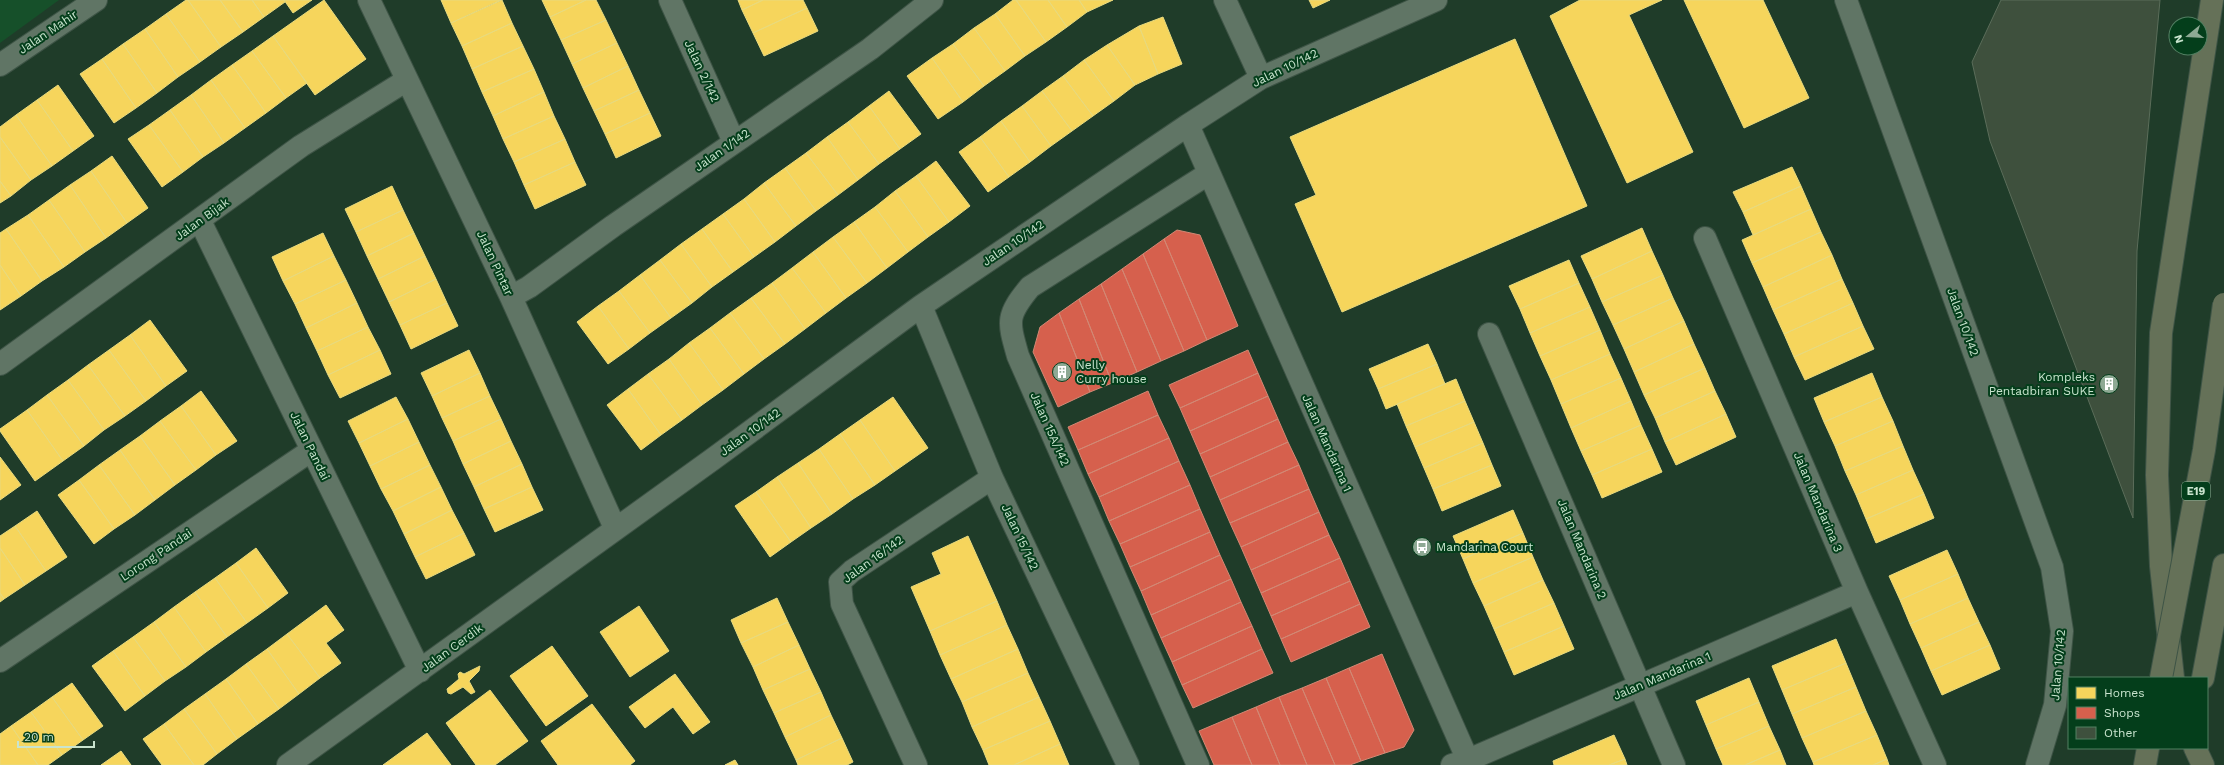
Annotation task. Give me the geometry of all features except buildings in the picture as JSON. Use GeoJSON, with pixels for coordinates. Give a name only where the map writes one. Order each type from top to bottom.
{"type":"FeatureCollection","features":[{"type":"Feature","properties":{"kind":"highway"},"geometry":{"type":"LineString","coordinates":[[2173,677],[2160,566],[2157,475],[2161,333],[2212,0]]}},
{"type":"Feature","properties":{"kind":"highway","name":"E19"},"geometry":{"type":"LineString","coordinates":[[2161,677],[2204,450],[2224,304]]}},
{"type":"Feature","properties":{"kind":"highway"},"geometry":{"type":"LineString","coordinates":[[2203,677],[2224,565]]}},
{"type":"Feature","properties":{"kind":"highway"},"geometry":{"type":"LineString","coordinates":[[2145,765],[2148,749]]}},
{"type":"Feature","properties":{"kind":"highway"},"geometry":{"type":"LineString","coordinates":[[2185,765],[2189,749]]}},
{"type":"Feature","properties":{"kind":"highway"},"geometry":{"type":"LineString","coordinates":[[2195,749],[2203,765]]}},
{"type":"Feature","properties":{"kind":"street","name":"Jalan Mahir"},"geometry":{"type":"LineString","coordinates":[[0,65],[96,0]]}},
{"type":"Feature","properties":{"kind":"street","name":"Jalan Pintar"},"geometry":{"type":"LineString","coordinates":[[369,0],[511,297],[615,528]]}},
{"type":"Feature","properties":{"kind":"street","name":"Jalan 2/142"},"geometry":{"type":"LineString","coordinates":[[670,0],[734,142]]}},
{"type":"Feature","properties":{"kind":"street","name":"Jalan 1/142"},"geometry":{"type":"LineString","coordinates":[[511,297],[529,287],[734,142],[870,49],[932,0]]}},
{"type":"Feature","properties":{"kind":"street"},"geometry":{"type":"LineString","coordinates":[[1225,0],[1261,78]]}},
{"type":"Feature","properties":{"kind":"street","name":"Jalan 10/142"},"geometry":{"type":"LineString","coordinates":[[615,528],[713,459],[921,306],[1188,125],[1261,78],[1436,0]]}},
{"type":"Feature","properties":{"kind":"street","name":"Jalan 10/142"},"geometry":{"type":"LineString","coordinates":[[1846,0],[2052,567],[2062,632],[2055,705],[2037,765]]}},
{"type":"Feature","properties":{"kind":"street","name":"Jalan Bijak"},"geometry":{"type":"LineString","coordinates":[[0,364],[200,221],[301,146],[407,80]]}},
{"type":"Feature","properties":{"kind":"street","name":"Jalan Mandarina 1"},"geometry":{"type":"LineString","coordinates":[[1188,125],[1463,764],[1583,709],[1641,687],[1856,592]]}},
{"type":"Feature","properties":{"kind":"street","name":"Jalan 15A/142"},"geometry":{"type":"LineString","coordinates":[[1198,765],[1018,356],[1010,329],[1014,306],[1030,287],[1208,174]]}},
{"type":"Feature","properties":{"kind":"street","name":"Jalan Pandai"},"geometry":{"type":"LineString","coordinates":[[200,221],[420,671]]}},
{"type":"Feature","properties":{"kind":"street","name":"Jalan Mandarina 3"},"geometry":{"type":"LineString","coordinates":[[1705,238],[1856,592],[1935,765]]}},
{"type":"Feature","properties":{"kind":"street","name":"Jalan 15/142"},"geometry":{"type":"LineString","coordinates":[[921,306],[992,478],[1128,765]]}},
{"type":"Feature","properties":{"kind":"street","name":"Jalan Mandarina 2"},"geometry":{"type":"LineString","coordinates":[[1489,334],[1674,765]]}},
{"type":"Feature","properties":{"kind":"street","name":"Lorong Pandai"},"geometry":{"type":"LineString","coordinates":[[0,661],[312,450]]}},
{"type":"Feature","properties":{"kind":"street","name":"Jalan 16/142"},"geometry":{"type":"LineString","coordinates":[[916,765],[842,604],[840,582],[852,571],[992,478]]}},
{"type":"Feature","properties":{"kind":"street","name":"Jalan Cerdik"},"geometry":{"type":"LineString","coordinates":[[288,765],[420,671],[615,528]]}},
{"type":"Feature","properties":{"kind":"shaded area"},"geometry":{"type":"Polygon","coordinates":[[[0,0],[59,0],[0,43],[0,0]]]}},
{"type":"Feature","properties":{"kind":"place","name":"Nelly Curry house"},"geometry":{"type":"Point","coordinates":[1062,372]}},
{"type":"Feature","properties":{"kind":"place","name":"Kompleks Pentadbiran SUKE"},"geometry":{"type":"Point","coordinates":[2109,384]}},
{"type":"Feature","properties":{"kind":"place","name":"Mandarina Court"},"geometry":{"type":"Point","coordinates":[1422,547]}}]}
